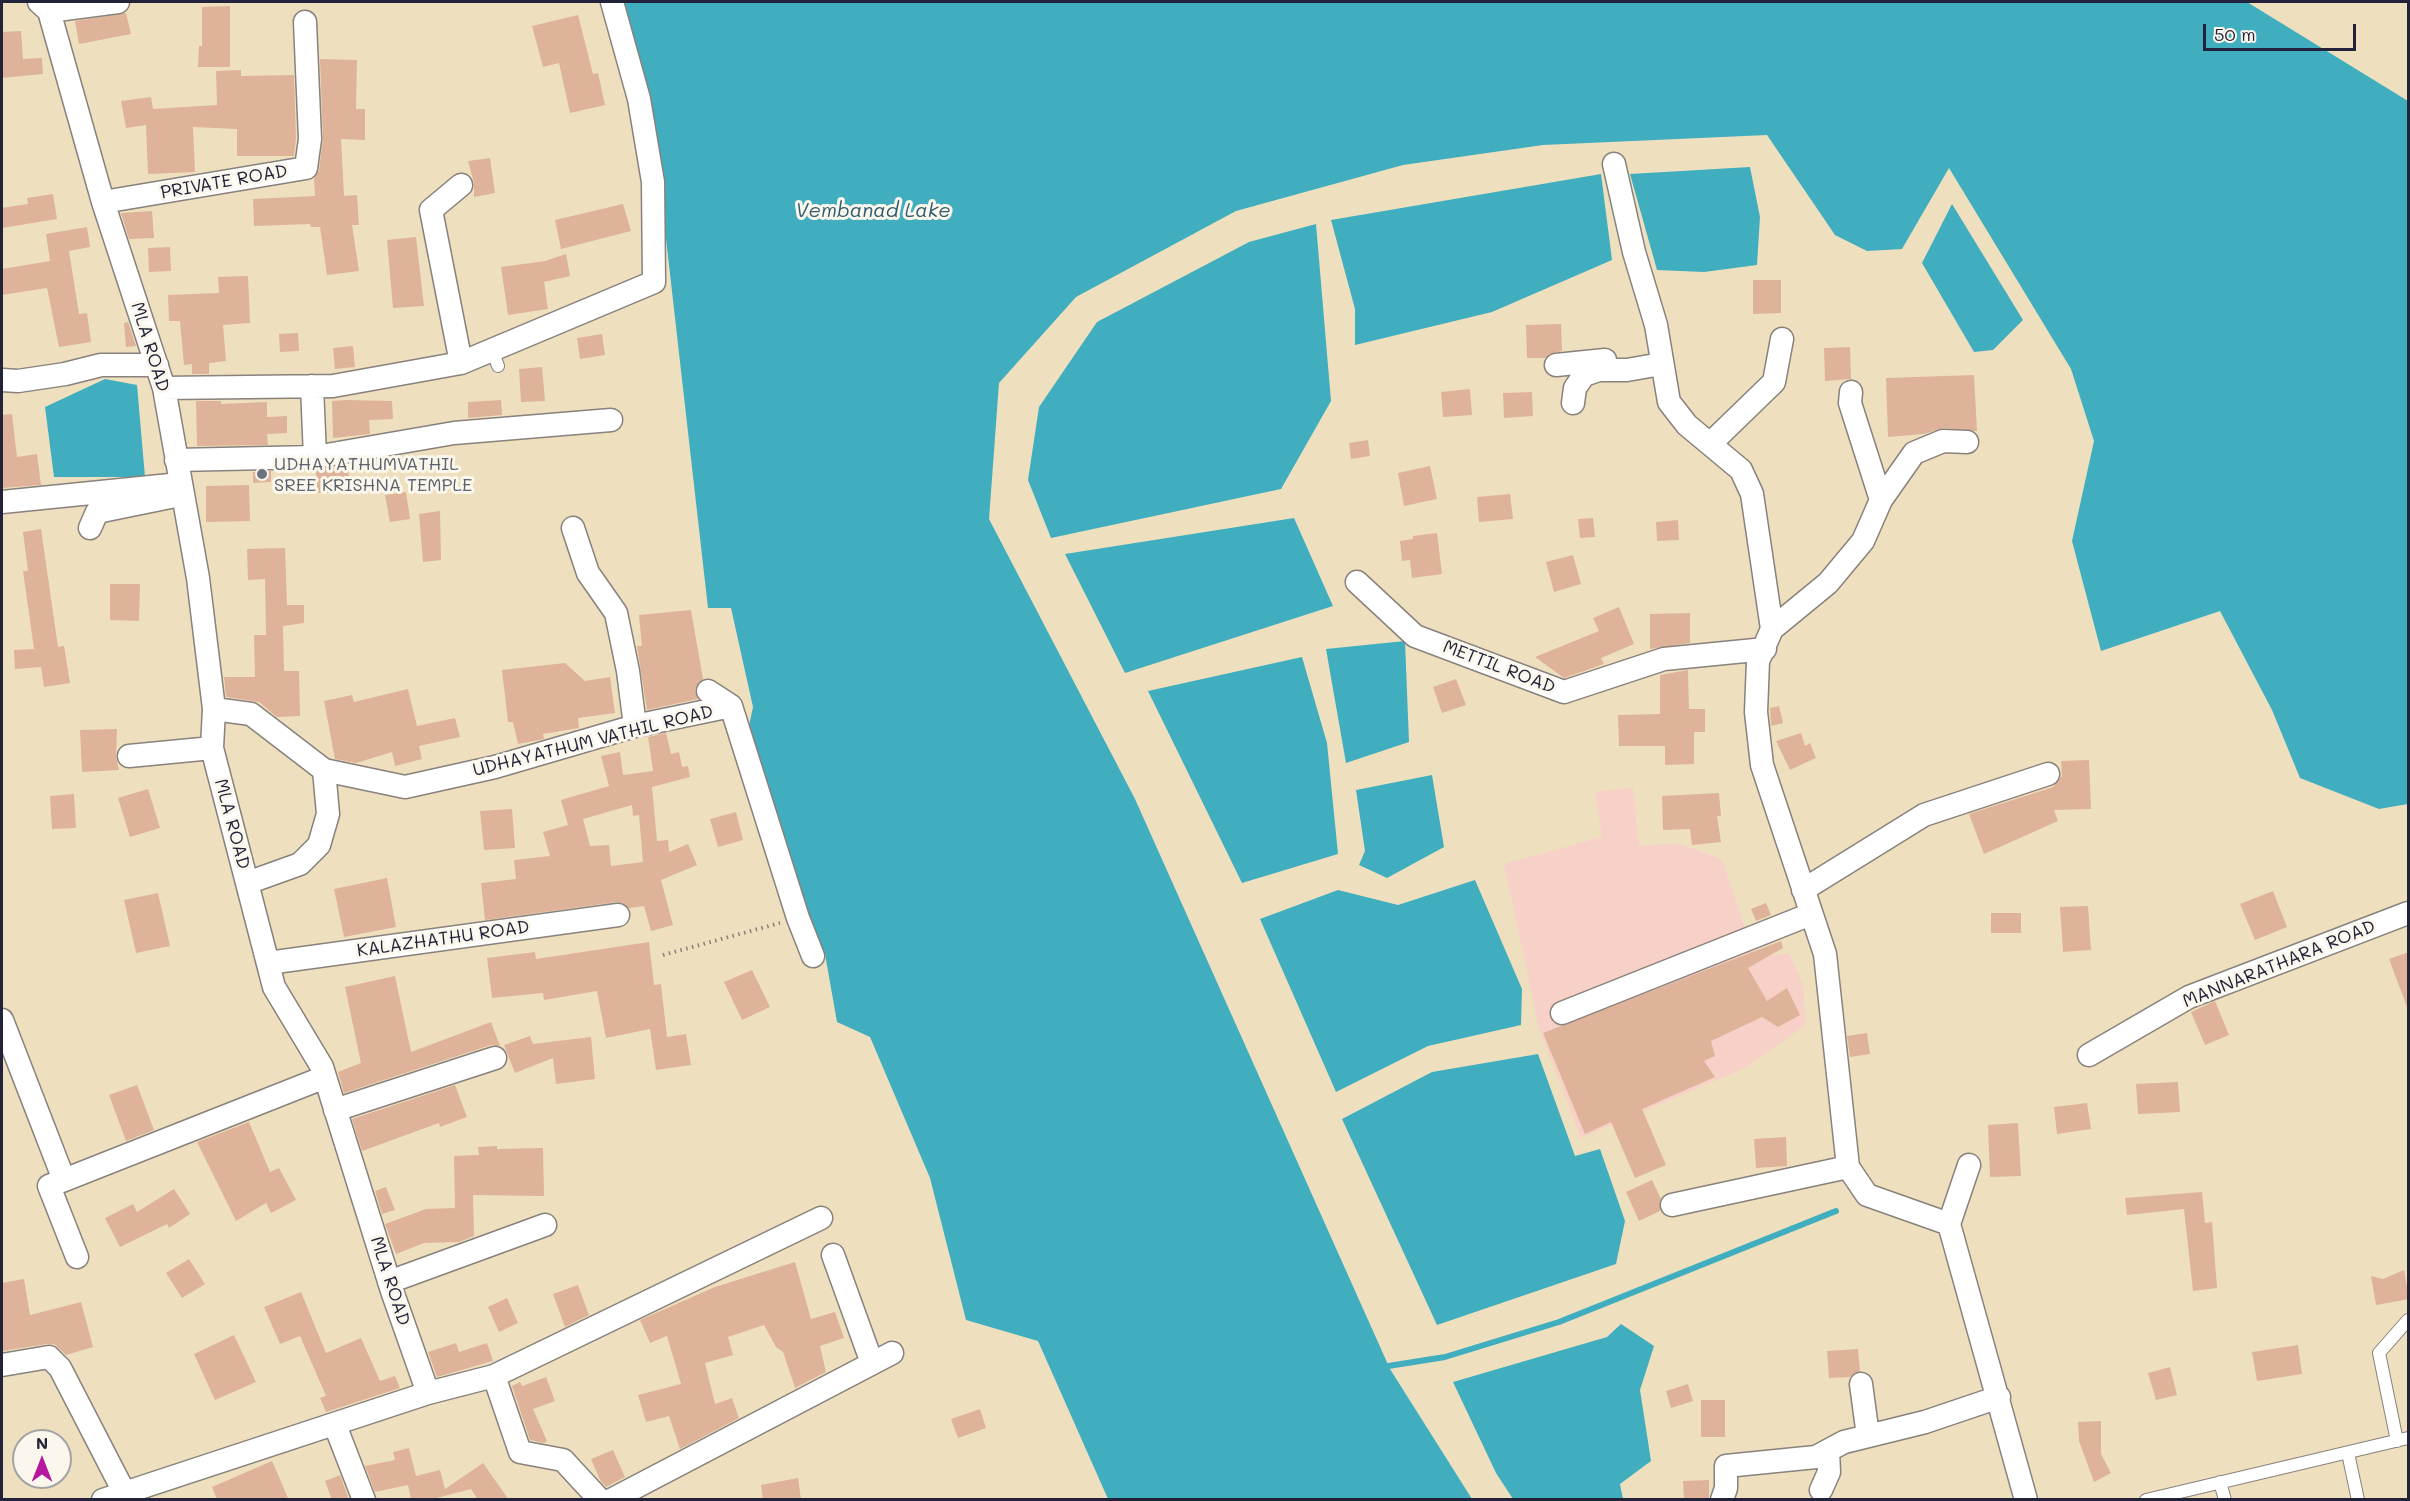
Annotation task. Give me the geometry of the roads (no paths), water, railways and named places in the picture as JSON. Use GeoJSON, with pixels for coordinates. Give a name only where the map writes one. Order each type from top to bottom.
{"type":"FeatureCollection","features":[{"type":"Feature","properties":{"kind":"street"},"geometry":{"type":"LineString","coordinates":[[44,6],[118,2]]}},
{"type":"Feature","properties":{"kind":"street"},"geometry":{"type":"LineString","coordinates":[[164,388],[333,386],[495,358],[654,282],[653,182],[639,99],[612,2]]}},
{"type":"Feature","properties":{"kind":"street","name":"MLA ROAD"},"geometry":{"type":"LineString","coordinates":[[44,6],[103,202],[164,388],[198,578],[214,709],[212,748],[274,987],[322,1067],[389,1282],[428,1393]]}},
{"type":"Feature","properties":{"kind":"street","name":"PRIVATE ROAD"},"geometry":{"type":"LineString","coordinates":[[103,202],[306,168],[310,139],[305,22]]}},
{"type":"Feature","properties":{"kind":"street"},"geometry":{"type":"LineString","coordinates":[[1614,164],[1634,252],[1656,325],[1668,402],[1687,425],[1741,470],[1752,494],[1768,639]]}},
{"type":"Feature","properties":{"kind":"street"},"geometry":{"type":"LineString","coordinates":[[461,185],[431,210],[461,363]]}},
{"type":"Feature","properties":{"kind":"street"},"geometry":{"type":"LineString","coordinates":[[1711,443],[1774,382],[1782,339]]}},
{"type":"Feature","properties":{"kind":"street"},"geometry":{"type":"LineString","coordinates":[[1556,365],[1661,359]]}},
{"type":"Feature","properties":{"kind":"street"},"geometry":{"type":"LineString","coordinates":[[1574,403],[1575,388],[1584,375],[1599,370],[1627,370],[1661,359]]}},
{"type":"Feature","properties":{"kind":"street"},"geometry":{"type":"LineString","coordinates":[[2,380],[18,381],[65,374],[101,365],[156,365]]}},
{"type":"Feature","properties":{"kind":"street"},"geometry":{"type":"LineString","coordinates":[[312,386],[315,457]]}},
{"type":"Feature","properties":{"kind":"street"},"geometry":{"type":"LineString","coordinates":[[1851,392],[1850,403],[1881,500]]}},
{"type":"Feature","properties":{"kind":"street"},"geometry":{"type":"LineString","coordinates":[[176,460],[315,457],[454,433],[611,420]]}},
{"type":"Feature","properties":{"kind":"street"},"geometry":{"type":"LineString","coordinates":[[1949,1224],[1867,1195],[1848,1167],[1825,954],[1762,765],[1756,712],[1758,661],[1768,639],[1828,583],[1863,541],[1881,500],[1914,453],[1942,441],[1967,442]]}},
{"type":"Feature","properties":{"kind":"street"},"geometry":{"type":"LineString","coordinates":[[2,502],[182,490]]}},
{"type":"Feature","properties":{"kind":"street"},"geometry":{"type":"LineString","coordinates":[[90,528],[96,512],[182,490]]}},
{"type":"Feature","properties":{"kind":"street"},"geometry":{"type":"LineString","coordinates":[[573,528],[588,573],[616,613],[628,671],[635,726]]}},
{"type":"Feature","properties":{"kind":"street","name":"METTIL ROAD"},"geometry":{"type":"LineString","coordinates":[[1357,582],[1415,636],[1564,692],[1664,659],[1768,639]]}},
{"type":"Feature","properties":{"kind":"street"},"geometry":{"type":"LineString","coordinates":[[708,691],[731,706]]}},
{"type":"Feature","properties":{"kind":"street","name":"UDHAYATHUM VATHIL ROAD"},"geometry":{"type":"LineString","coordinates":[[214,709],[251,714],[324,770],[405,787],[495,767],[635,726],[731,706],[798,918],[813,956]]}},
{"type":"Feature","properties":{"kind":"street"},"geometry":{"type":"LineString","coordinates":[[129,756],[212,748]]}},
{"type":"Feature","properties":{"kind":"street"},"geometry":{"type":"LineString","coordinates":[[247,883],[300,864],[319,845],[328,814],[324,770]]}},
{"type":"Feature","properties":{"kind":"street"},"geometry":{"type":"LineString","coordinates":[[1803,890],[1924,815],[2048,774]]}},
{"type":"Feature","properties":{"kind":"street","name":"MANNARATHARA ROAD"},"geometry":{"type":"LineString","coordinates":[[2090,1055],[2189,997],[2409,913]]}},
{"type":"Feature","properties":{"kind":"street"},"geometry":{"type":"LineString","coordinates":[[1562,1013],[1811,914]]}},
{"type":"Feature","properties":{"kind":"street","name":"KALAZHATHU ROAD"},"geometry":{"type":"LineString","coordinates":[[268,963],[618,915]]}},
{"type":"Feature","properties":{"kind":"street"},"geometry":{"type":"LineString","coordinates":[[2,1020],[64,1180]]}},
{"type":"Feature","properties":{"kind":"street"},"geometry":{"type":"LineString","coordinates":[[335,1110],[495,1058]]}},
{"type":"Feature","properties":{"kind":"street"},"geometry":{"type":"LineString","coordinates":[[77,1257],[49,1186],[325,1077]]}},
{"type":"Feature","properties":{"kind":"street"},"geometry":{"type":"LineString","coordinates":[[1970,1166],[1949,1224],[2026,1500]]}},
{"type":"Feature","properties":{"kind":"street"},"geometry":{"type":"LineString","coordinates":[[1672,1205],[1848,1167]]}},
{"type":"Feature","properties":{"kind":"street"},"geometry":{"type":"LineString","coordinates":[[2,1365],[49,1357],[60,1368],[113,1496],[428,1393],[494,1376],[821,1218]]}},
{"type":"Feature","properties":{"kind":"street"},"geometry":{"type":"LineString","coordinates":[[389,1282],[545,1225]]}},
{"type":"Feature","properties":{"kind":"street"},"geometry":{"type":"LineString","coordinates":[[611,1500],[882,1358],[833,1255]]}},
{"type":"Feature","properties":{"kind":"street"},"geometry":{"type":"LineString","coordinates":[[494,1376],[519,1452],[563,1460],[600,1500]]}},
{"type":"Feature","properties":{"kind":"street"},"geometry":{"type":"LineString","coordinates":[[1861,1384],[1868,1436]]}},
{"type":"Feature","properties":{"kind":"street"},"geometry":{"type":"LineString","coordinates":[[1722,1500],[1726,1488],[1726,1466],[1816,1457],[1844,1442],[1925,1422],[1999,1397]]}},
{"type":"Feature","properties":{"kind":"street"},"geometry":{"type":"LineString","coordinates":[[335,1425],[364,1500]]}},
{"type":"Feature","properties":{"kind":"street"},"geometry":{"type":"LineString","coordinates":[[1821,1490],[1829,1472],[1828,1451]]}},
{"type":"Feature","properties":{"kind":"lane"},"geometry":{"type":"LineString","coordinates":[[2146,1500],[2403,1440],[2379,1353],[2409,1320]]}},
{"type":"Feature","properties":{"kind":"lane"},"geometry":{"type":"LineString","coordinates":[[2348,1453],[2358,1500]]}},
{"type":"Feature","properties":{"kind":"lane"},"geometry":{"type":"LineString","coordinates":[[2220,1482],[2224,1500]]}},
{"type":"Feature","properties":{"kind":"water","name":"Vembanad Lake"},"geometry":{"type":"Polygon","coordinates":[[[623,2],[2247,2],[2408,101],[2408,804],[2379,809],[2300,778],[2272,710],[2220,611],[2101,651],[2072,541],[2094,441],[2071,369],[1949,168],[1902,249],[1867,251],[1835,235],[1767,135],[1543,145],[1403,165],[1236,211],[1076,297],[999,383],[989,519],[1135,799],[1390,1369],[1472,1499],[1108,1499],[1038,1341],[966,1320],[930,1178],[870,1037],[837,1022],[825,954],[799,945],[787,894],[791,858],[746,740],[753,707],[731,608],[708,608],[650,98],[623,2]]]}},
{"type":"Feature","properties":{"kind":"water"},"geometry":{"type":"Polygon","coordinates":[[[1750,167],[1760,217],[1757,265],[1704,272],[1657,270],[1630,174],[1750,167]]]}},
{"type":"Feature","properties":{"kind":"water"},"geometry":{"type":"Polygon","coordinates":[[[1601,174],[1612,260],[1492,312],[1355,345],[1355,309],[1331,220],[1601,174]]]}},
{"type":"Feature","properties":{"kind":"water"},"geometry":{"type":"Polygon","coordinates":[[[1952,204],[2023,320],[1993,350],[1974,352],[1922,263],[1952,204]]]}},
{"type":"Feature","properties":{"kind":"water"},"geometry":{"type":"Polygon","coordinates":[[[1316,224],[1331,401],[1281,489],[1051,538],[1028,480],[1039,407],[1097,322],[1249,242],[1316,224]]]}},
{"type":"Feature","properties":{"kind":"water"},"geometry":{"type":"Polygon","coordinates":[[[105,379],[137,385],[145,477],[54,477],[45,407],[105,379]]]}},
{"type":"Feature","properties":{"kind":"water"},"geometry":{"type":"Polygon","coordinates":[[[1294,518],[1333,606],[1125,673],[1065,554],[1294,518]]]}},
{"type":"Feature","properties":{"kind":"water"},"geometry":{"type":"Polygon","coordinates":[[[1405,641],[1409,742],[1346,763],[1326,649],[1405,641]]]}},
{"type":"Feature","properties":{"kind":"water"},"geometry":{"type":"Polygon","coordinates":[[[1302,657],[1327,743],[1338,854],[1242,883],[1148,691],[1302,657]]]}},
{"type":"Feature","properties":{"kind":"water"},"geometry":{"type":"Polygon","coordinates":[[[1432,775],[1444,847],[1387,878],[1359,865],[1365,851],[1356,790],[1432,775]]]}},
{"type":"Feature","properties":{"kind":"water"},"geometry":{"type":"Polygon","coordinates":[[[1475,880],[1522,989],[1521,1025],[1428,1046],[1336,1092],[1260,919],[1338,890],[1398,905],[1475,880]]]}},
{"type":"Feature","properties":{"kind":"water"},"geometry":{"type":"Polygon","coordinates":[[[1538,1054],[1575,1156],[1600,1149],[1625,1221],[1616,1264],[1437,1325],[1342,1119],[1432,1072],[1538,1054]]]}},
{"type":"Feature","properties":{"kind":"water"},"geometry":{"type":"Polygon","coordinates":[[[1621,1324],[1654,1346],[1640,1390],[1651,1461],[1620,1484],[1623,1499],[1513,1499],[1496,1473],[1453,1382],[1607,1337],[1621,1324]]]}},
{"type":"Feature","properties":{"kind":"waterway"},"geometry":{"type":"LineString","coordinates":[[1382,1367],[1445,1357],[1559,1322],[1836,1211]]}},
{"type":"Feature","properties":{"kind":"place","name":"UDHAYATHUMVATHIL SREE KRISHNA TEMPLE"},"geometry":{"type":"Point","coordinates":[262,474]}}]}
